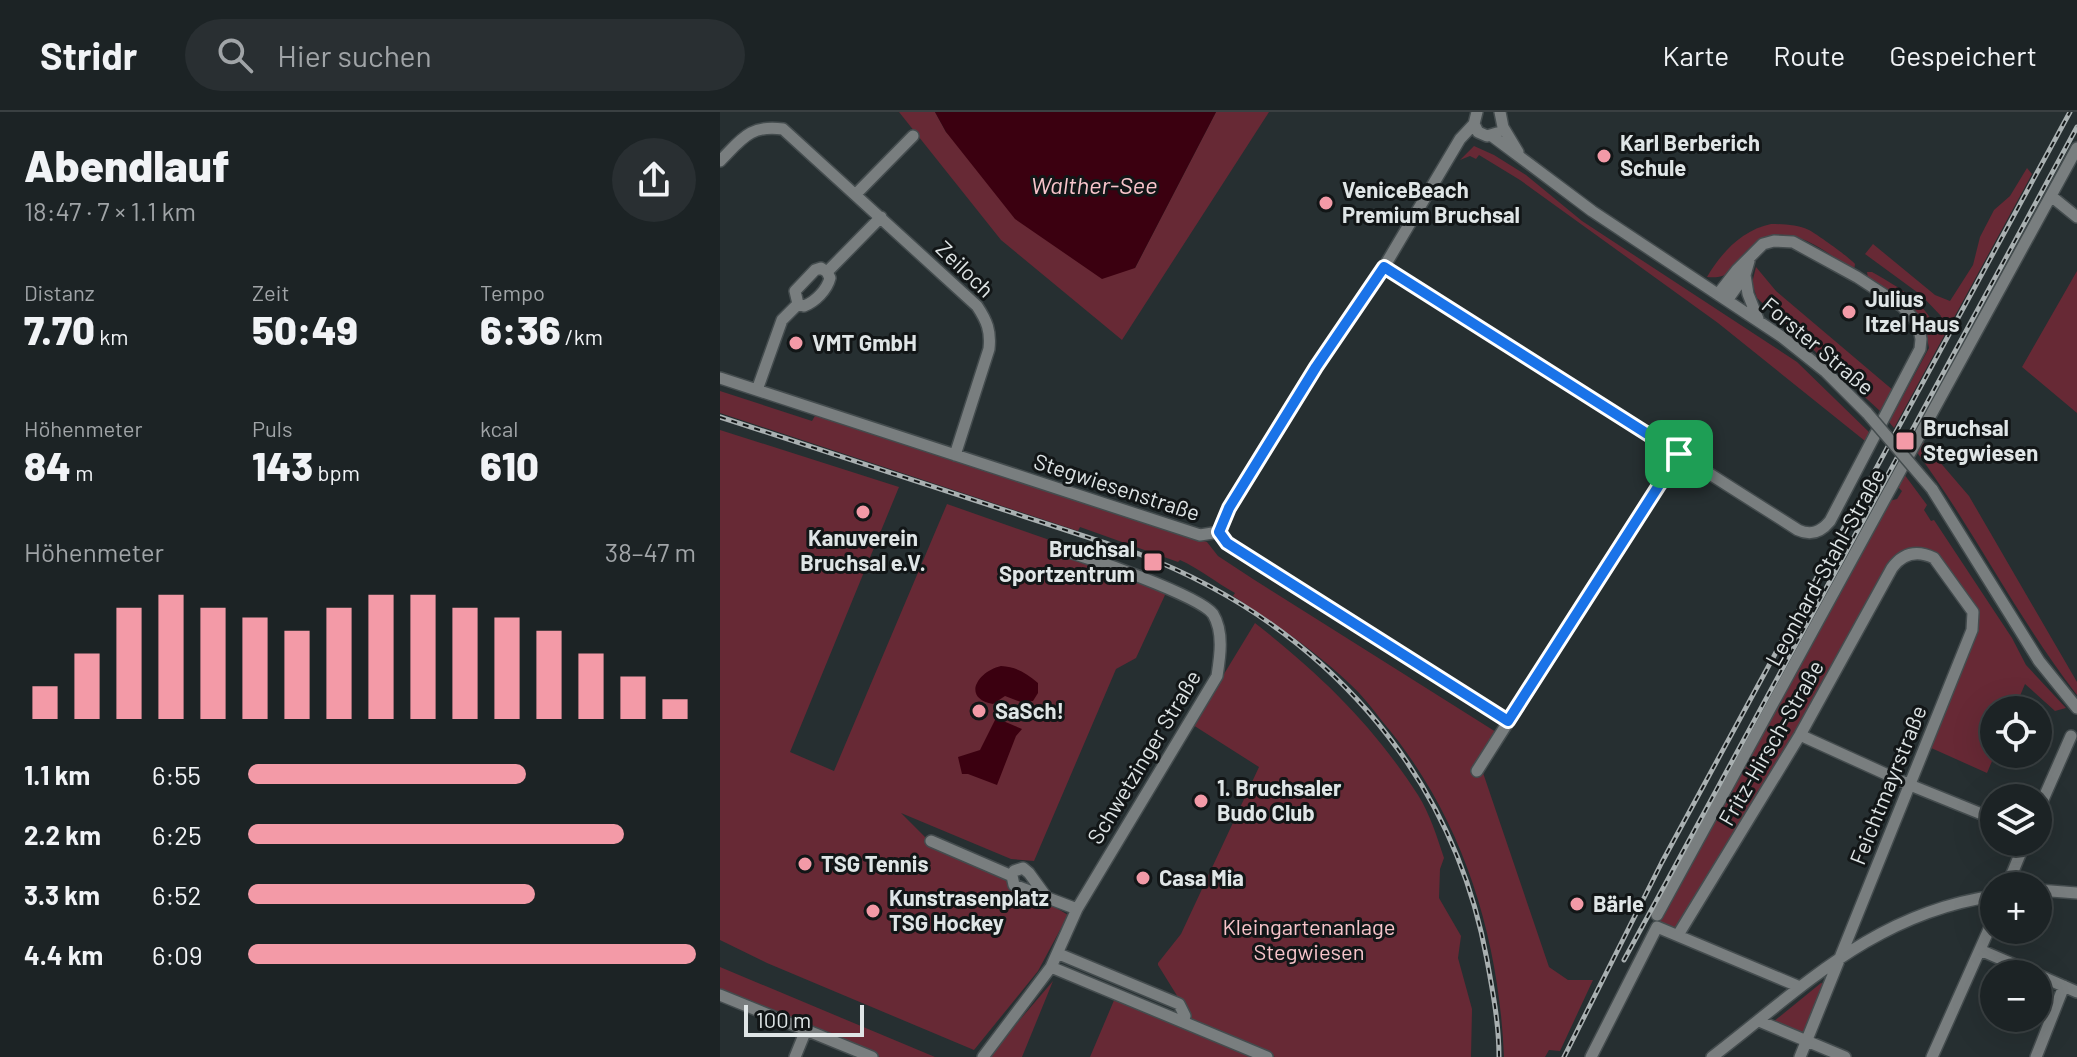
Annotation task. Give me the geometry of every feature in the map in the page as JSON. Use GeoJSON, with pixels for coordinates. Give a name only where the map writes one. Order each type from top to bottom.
{"type":"FeatureCollection","features":[{"type":"Feature","properties":{"kind":"street"},"geometry":{"type":"LineString","coordinates":[[1455,149],[1503,127],[1500,112]]}},
{"type":"Feature","properties":{"kind":"street","name":"Forster Straße"},"geometry":{"type":"LineString","coordinates":[[1473,117],[1487,136],[1592,211],[1758,319],[1826,372],[1867,413],[1932,489],[2031,650],[2077,708]]}},
{"type":"Feature","properties":{"kind":"street","name":"Stegwiesenstraße"},"geometry":{"type":"LineString","coordinates":[[720,378],[1200,535],[1219,532],[1224,516],[1384,267],[1473,117]]}},
{"type":"Feature","properties":{"kind":"street","name":"Zeiloch"},"geometry":{"type":"LineString","coordinates":[[720,161],[749,132],[765,126],[783,129],[977,306],[986,319],[990,334],[989,349],[955,455]]}},
{"type":"Feature","properties":{"kind":"street","name":"Forster Straße"},"geometry":{"type":"LineString","coordinates":[[1503,127],[1523,159]]}},
{"type":"Feature","properties":{"kind":"street"},"geometry":{"type":"LineString","coordinates":[[856,194],[913,136]]}},
{"type":"Feature","properties":{"kind":"street","name":"Leonhard-Stahl-Straße"},"geometry":{"type":"LineString","coordinates":[[1591,1057],[1657,921],[2077,148]]}},
{"type":"Feature","properties":{"kind":"street"},"geometry":{"type":"LineString","coordinates":[[2051,196],[2077,217]]}},
{"type":"Feature","properties":{"kind":"street"},"geometry":{"type":"LineString","coordinates":[[827,272],[881,217]]}},
{"type":"Feature","properties":{"kind":"street"},"geometry":{"type":"LineString","coordinates":[[1384,267],[1798,530],[1814,533],[1830,521],[1904,383],[1920,349],[1920,331],[1914,318],[1903,307],[1857,277],[1793,242],[1763,244],[1724,296]]}},
{"type":"Feature","properties":{"kind":"street"},"geometry":{"type":"LineString","coordinates":[[1750,258],[1745,275],[1748,294],[1758,319]]}},
{"type":"Feature","properties":{"kind":"street"},"geometry":{"type":"LineString","coordinates":[[821,268],[827,272],[830,278],[828,285],[820,294],[811,303],[804,306],[798,304],[795,291],[815,270],[821,268]]}},
{"type":"Feature","properties":{"kind":"street"},"geometry":{"type":"LineString","coordinates":[[1724,296],[1745,275]]}},
{"type":"Feature","properties":{"kind":"street"},"geometry":{"type":"LineString","coordinates":[[757,390],[782,320],[798,304]]}},
{"type":"Feature","properties":{"kind":"street"},"geometry":{"type":"LineString","coordinates":[[1477,771],[1679,454]]}},
{"type":"Feature","properties":{"kind":"street"},"geometry":{"type":"LineString","coordinates":[[1219,532],[1227,543],[1508,721]]}},
{"type":"Feature","properties":{"kind":"street","name":"Schwetzinger Straße"},"geometry":{"type":"LineString","coordinates":[[983,1057],[1059,954],[1077,909],[1217,676],[1221,653],[1219,630],[1205,607],[1171,590],[1056,549]]}},
{"type":"Feature","properties":{"kind":"street","name":"Fritz-Hirsch-Straße"},"geometry":{"type":"LineString","coordinates":[[1678,935],[1800,735],[1892,568],[1900,559],[1911,554],[1934,558],[1973,612],[1972,630]]}},
{"type":"Feature","properties":{"kind":"street","name":"Feichtmayrstraße"},"geometry":{"type":"LineString","coordinates":[[1807,1040],[1972,630]]}},
{"type":"Feature","properties":{"kind":"street"},"geometry":{"type":"LineString","coordinates":[[1800,735],[1980,813]]}},
{"type":"Feature","properties":{"kind":"street"},"geometry":{"type":"LineString","coordinates":[[2050,784],[2071,736]]}},
{"type":"Feature","properties":{"kind":"street"},"geometry":{"type":"LineString","coordinates":[[931,841],[1012,876]]}},
{"type":"Feature","properties":{"kind":"street"},"geometry":{"type":"LineString","coordinates":[[1045,895],[1029,873],[1017,868],[1012,876],[1014,885],[1077,909]]}},
{"type":"Feature","properties":{"kind":"street"},"geometry":{"type":"LineString","coordinates":[[2052,891],[2077,893]]}},
{"type":"Feature","properties":{"kind":"street"},"geometry":{"type":"LineString","coordinates":[[1976,898],[1980,902]]}},
{"type":"Feature","properties":{"kind":"street"},"geometry":{"type":"LineString","coordinates":[[1712,1057],[1800,987],[1866,940],[1909,919],[1980,898]]}},
{"type":"Feature","properties":{"kind":"street"},"geometry":{"type":"LineString","coordinates":[[1657,921],[1678,935],[1800,987]]}},
{"type":"Feature","properties":{"kind":"street"},"geometry":{"type":"LineString","coordinates":[[1932,1057],[1983,944]]}},
{"type":"Feature","properties":{"kind":"street"},"geometry":{"type":"LineString","coordinates":[[1980,950],[2004,960]]}},
{"type":"Feature","properties":{"kind":"street"},"geometry":{"type":"LineString","coordinates":[[1059,954],[1179,1004],[1185,1016],[1183,1022]]}},
{"type":"Feature","properties":{"kind":"street"},"geometry":{"type":"LineString","coordinates":[[1051,967],[1267,1057]]}},
{"type":"Feature","properties":{"kind":"street"},"geometry":{"type":"LineString","coordinates":[[2052,981],[2077,992]]}},
{"type":"Feature","properties":{"kind":"street"},"geometry":{"type":"LineString","coordinates":[[2036,1057],[2064,986]]}},
{"type":"Feature","properties":{"kind":"street"},"geometry":{"type":"LineString","coordinates":[[721,999],[872,1057]]}},
{"type":"Feature","properties":{"kind":"street"},"geometry":{"type":"LineString","coordinates":[[1759,1021],[1845,1057]]}},
{"type":"Feature","properties":{"kind":"street"},"geometry":{"type":"LineString","coordinates":[[795,1057],[806,1030]]}},
{"type":"Feature","properties":{"kind":"street"},"geometry":{"type":"LineString","coordinates":[[1800,1057],[1807,1040]]}},
{"type":"Feature","properties":{"kind":"green space"},"geometry":{"type":"Polygon","coordinates":[[[899,112],[935,112],[946,132],[1135,268],[1216,112],[1269,112],[1122,340],[1001,240],[899,112]]]}},
{"type":"Feature","properties":{"kind":"green space"},"geometry":{"type":"Polygon","coordinates":[[[1474,146],[1526,175],[1582,221],[1797,362],[1871,434],[1865,441],[1718,323],[1520,180],[1479,155],[1476,159],[1470,156],[1460,160],[1474,146]]]}},
{"type":"Feature","properties":{"kind":"green space"},"geometry":{"type":"Polygon","coordinates":[[[2027,168],[2032,174],[1894,428],[1889,422],[1929,348],[1925,328],[1915,310],[1868,278],[1867,272],[1872,272],[1910,296],[1925,310],[1937,330],[1941,316],[1921,295],[1865,254],[1873,244],[1935,295],[1950,301],[1973,265],[1980,237],[1994,210],[2010,196],[2027,168]]]}},
{"type":"Feature","properties":{"kind":"green space"},"geometry":{"type":"Polygon","coordinates":[[[1771,224],[1809,230],[1852,261],[1854,271],[1812,243],[1783,235],[1755,244],[1724,276],[1707,277],[1733,244],[1751,231],[1771,224]]]}},
{"type":"Feature","properties":{"kind":"green space"},"geometry":{"type":"Polygon","coordinates":[[[1756,267],[1776,291],[1894,391],[1880,411],[1757,298],[1752,283],[1756,267]]]}},
{"type":"Feature","properties":{"kind":"green space"},"geometry":{"type":"Polygon","coordinates":[[[2077,271],[2077,413],[2022,367],[2077,271]]]}},
{"type":"Feature","properties":{"kind":"green space"},"geometry":{"type":"Polygon","coordinates":[[[720,391],[812,421],[816,414],[1207,542],[1218,556],[1496,732],[1479,761],[1549,967],[1568,980],[1593,980],[1560,1051],[1549,1050],[1545,1057],[1504,1057],[1494,966],[1471,878],[1454,836],[1410,757],[1354,688],[1308,648],[1233,596],[1235,593],[1180,560],[1178,562],[1080,527],[1078,531],[720,413],[720,391]]]}},
{"type":"Feature","properties":{"kind":"green space"},"geometry":{"type":"Polygon","coordinates":[[[720,430],[899,487],[790,752],[834,771],[947,504],[1158,578],[1165,595],[1136,658],[1116,669],[1034,861],[1011,859],[901,813],[934,846],[1008,879],[1068,915],[1038,971],[974,1050],[767,963],[720,940],[720,430]]]}},
{"type":"Feature","properties":{"kind":"green space"},"geometry":{"type":"Polygon","coordinates":[[[1920,439],[1969,496],[2077,682],[2077,695],[1916,451],[1920,439]]]}},
{"type":"Feature","properties":{"kind":"green space"},"geometry":{"type":"Polygon","coordinates":[[[1904,474],[1927,505],[1924,510],[1931,521],[1934,520],[2012,638],[2026,665],[2066,708],[2055,711],[2052,708],[2052,696],[2038,696],[2025,684],[2020,696],[1980,696],[1980,768],[1989,768],[1987,773],[1929,747],[1979,630],[1976,610],[1945,565],[1903,553],[1678,931],[1651,918],[1889,501],[1897,499],[1902,491],[1897,486],[1904,474]]]}},
{"type":"Feature","properties":{"kind":"green space","name":"Kleingartenanlage Stegwiesen"},"geometry":{"type":"Polygon","coordinates":[[[1255,623],[1302,662],[1364,723],[1400,769],[1426,810],[1444,858],[1440,869],[1439,898],[1461,936],[1458,958],[1472,1009],[1471,1057],[1275,1057],[1194,1023],[1158,965],[1181,934],[1259,767],[1193,725],[1255,623]]]}},
{"type":"Feature","properties":{"kind":"green space"},"geometry":{"type":"Polygon","coordinates":[[[720,967],[935,1057],[880,1057],[720,990],[720,967]]]}},
{"type":"Feature","properties":{"kind":"green space"},"geometry":{"type":"Polygon","coordinates":[[[1053,981],[1022,1057],[988,1057],[1053,981]]]}},
{"type":"Feature","properties":{"kind":"green space"},"geometry":{"type":"Polygon","coordinates":[[[1821,983],[1825,984],[1804,1034],[1773,1022],[1821,983]]]}},
{"type":"Feature","properties":{"kind":"green space"},"geometry":{"type":"Polygon","coordinates":[[[1115,998],[1254,1057],[1090,1057],[1115,998]]]}},
{"type":"Feature","properties":{"kind":"water","name":"Walther-See"},"geometry":{"type":"Polygon","coordinates":[[[935,112],[1216,112],[1135,268],[1102,279],[1015,219],[946,132],[935,112]]]}},
{"type":"Feature","properties":{"kind":"water"},"geometry":{"type":"Polygon","coordinates":[[[1001,666],[1021,671],[1038,683],[1038,693],[1033,701],[1021,702],[1005,696],[993,704],[978,696],[975,691],[980,679],[1001,666]]]}},
{"type":"Feature","properties":{"kind":"water"},"geometry":{"type":"Polygon","coordinates":[[[996,718],[1022,729],[1016,736],[997,785],[962,774],[958,757],[980,750],[996,718]]]}},
{"type":"Feature","properties":{"kind":"railway"},"geometry":{"type":"LineString","coordinates":[[1564,1057],[1662,862],[2070,112]]}},
{"type":"Feature","properties":{"kind":"railway"},"geometry":{"type":"LineString","coordinates":[[1624,960],[2077,127]]}},
{"type":"Feature","properties":{"kind":"railway"},"geometry":{"type":"LineString","coordinates":[[720,417],[1139,554],[1204,584],[1265,620],[1319,663],[1368,711],[1409,766],[1443,825],[1469,890],[1487,960],[1497,1021],[1499,1057]]}},
{"type":"Feature","properties":{"kind":"place","name":"Karl Berberich Schule"},"geometry":{"type":"Point","coordinates":[1604,156]}},
{"type":"Feature","properties":{"kind":"place","name":"VeniceBeach Premium Bruchsal"},"geometry":{"type":"Point","coordinates":[1326,203]}},
{"type":"Feature","properties":{"kind":"place","name":"Julius Itzel Haus"},"geometry":{"type":"Point","coordinates":[1849,312]}},
{"type":"Feature","properties":{"kind":"place","name":"VMT GmbH"},"geometry":{"type":"Point","coordinates":[796,343]}},
{"type":"Feature","properties":{"kind":"place","name":"Bruchsal Stegwiesen"},"geometry":{"type":"Point","coordinates":[1905,441]}},
{"type":"Feature","properties":{"kind":"place","name":"Kanuverein Bruchsal e.V."},"geometry":{"type":"Point","coordinates":[863,512]}},
{"type":"Feature","properties":{"kind":"place","name":"Bruchsal Sportzentrum"},"geometry":{"type":"Point","coordinates":[1153,562]}},
{"type":"Feature","properties":{"kind":"place","name":"SaSch!"},"geometry":{"type":"Point","coordinates":[979,711]}},
{"type":"Feature","properties":{"kind":"place","name":"1. Bruchsaler Budo Club"},"geometry":{"type":"Point","coordinates":[1201,801]}},
{"type":"Feature","properties":{"kind":"place","name":"TSG Tennis"},"geometry":{"type":"Point","coordinates":[805,864]}},
{"type":"Feature","properties":{"kind":"place","name":"Casa Mia"},"geometry":{"type":"Point","coordinates":[1143,878]}},
{"type":"Feature","properties":{"kind":"place","name":"Bärle"},"geometry":{"type":"Point","coordinates":[1577,904]}},
{"type":"Feature","properties":{"kind":"place","name":"Kunstrasenplatz TSG Hockey"},"geometry":{"type":"Point","coordinates":[873,911]}},
{"type":"Feature","properties":{"kind":"route"},"geometry":{"type":"LineString","coordinates":[[1384,267],[1679,454],[1508,721],[1227,543],[1219,532],[1224,516],[1316,367],[1384,267]]}}]}
